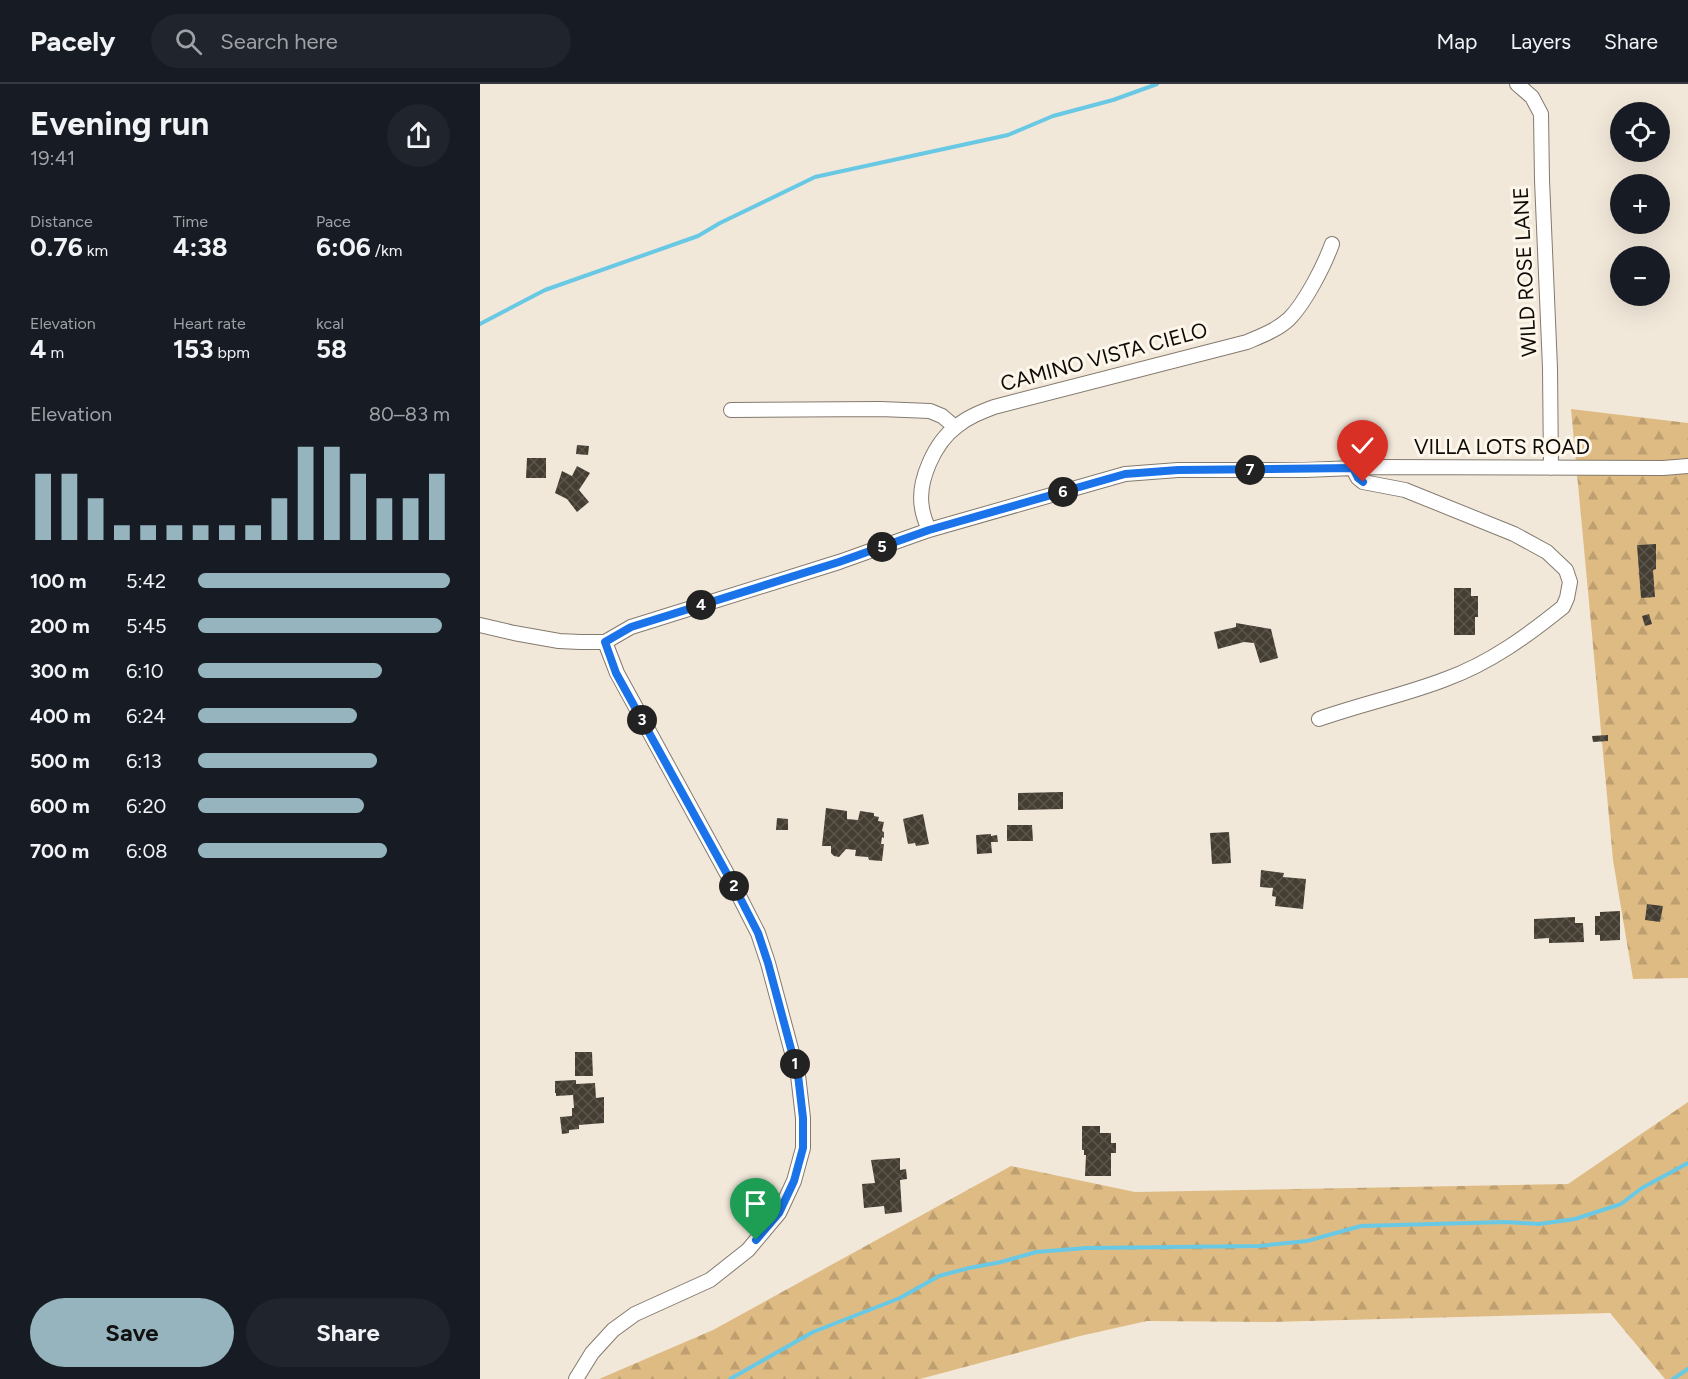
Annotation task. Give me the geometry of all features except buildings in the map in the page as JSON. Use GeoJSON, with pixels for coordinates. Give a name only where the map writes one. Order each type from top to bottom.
{"type":"FeatureCollection","features":[{"type":"Feature","properties":{"kind":"street","name":"WILD ROSE LANE"},"geometry":{"type":"LineString","coordinates":[[1517,84],[1532,97],[1541,114],[1550,368],[1551,468]]}},
{"type":"Feature","properties":{"kind":"street","name":"CAMINO VISTA CIELO"},"geometry":{"type":"LineString","coordinates":[[929,530],[922,507],[922,489],[927,466],[939,446],[955,427],[975,414],[994,407],[1247,342],[1269,332],[1288,319],[1301,302],[1332,244]]}},
{"type":"Feature","properties":{"kind":"street"},"geometry":{"type":"LineString","coordinates":[[731,410],[930,411],[942,416],[955,427]]}},
{"type":"Feature","properties":{"kind":"street","name":"VILLA LOTS ROAD"},"geometry":{"type":"LineString","coordinates":[[605,642],[631,627],[839,562],[929,530],[1125,474],[1178,470],[1663,468],[1688,466]]}},
{"type":"Feature","properties":{"kind":"street"},"geometry":{"type":"LineString","coordinates":[[1319,719],[1449,679],[1509,648],[1563,607],[1570,582],[1566,570],[1547,552],[1514,534],[1405,490],[1363,482],[1353,468]]}},
{"type":"Feature","properties":{"kind":"street"},"geometry":{"type":"LineString","coordinates":[[480,625],[559,641],[605,642],[616,673],[758,933],[798,1075],[803,1118],[803,1148],[794,1181],[779,1213],[748,1250],[710,1280],[635,1314],[613,1330],[592,1353],[576,1379]]}},
{"type":"Feature","properties":{"kind":"green space"},"geometry":{"type":"Polygon","coordinates":[[[1571,409],[1688,423],[1688,978],[1633,979],[1613,860],[1571,409]]]}},
{"type":"Feature","properties":{"kind":"green space"},"geometry":{"type":"Polygon","coordinates":[[[1688,1102],[1688,1379],[1665,1379],[1610,1313],[1269,1322],[1147,1321],[1080,1336],[920,1379],[599,1379],[713,1330],[1011,1166],[1135,1192],[1568,1184],[1688,1102]]]}},
{"type":"Feature","properties":{"kind":"waterway"},"geometry":{"type":"LineString","coordinates":[[480,324],[545,290],[698,236],[815,177],[1008,135],[1053,116],[1113,100],[1157,84]]}},
{"type":"Feature","properties":{"kind":"waterway"},"geometry":{"type":"LineString","coordinates":[[730,1379],[813,1332],[900,1298],[939,1276],[1036,1252],[1086,1248],[1259,1246],[1307,1241],[1361,1226],[1505,1222],[1539,1224],[1575,1219],[1621,1204],[1642,1188],[1688,1163]]}},
{"type":"Feature","properties":{"kind":"waterway"},"geometry":{"type":"LineString","coordinates":[[1673,1379],[1688,1369]]}},
{"type":"Feature","properties":{"kind":"route"},"geometry":{"type":"LineString","coordinates":[[756,1240],[779,1213],[794,1181],[803,1148],[803,1118],[798,1075],[758,933],[616,673],[605,642],[631,627],[839,562],[929,530],[1125,474],[1178,470],[1353,468],[1363,482]]}}]}
